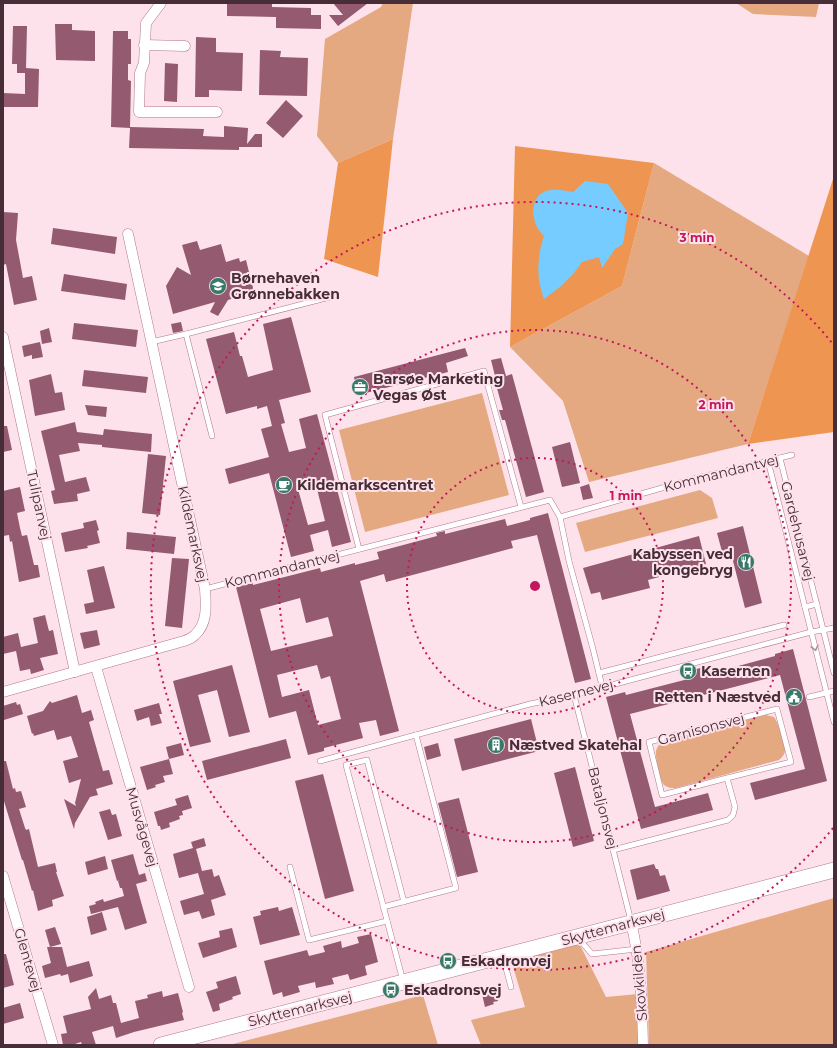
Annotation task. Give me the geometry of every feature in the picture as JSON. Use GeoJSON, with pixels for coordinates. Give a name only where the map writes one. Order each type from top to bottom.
{"type":"FeatureCollection","features":[{"type":"Feature","properties":{"kind":"street"},"geometry":{"type":"LineString","coordinates":[[161,3],[146,22],[144,63],[140,73],[138,112],[217,112]]}},
{"type":"Feature","properties":{"kind":"street"},"geometry":{"type":"LineString","coordinates":[[144,46],[185,46]]}},
{"type":"Feature","properties":{"kind":"street","name":"Kildemarksvej"},"geometry":{"type":"LineString","coordinates":[[3,692],[184,642],[195,636],[206,614],[205,589],[128,234]]}},
{"type":"Feature","properties":{"kind":"street","name":"Tulipanvej"},"geometry":{"type":"LineString","coordinates":[[3,337],[75,672]]}},
{"type":"Feature","properties":{"kind":"street","name":"Musvågevej"},"geometry":{"type":"LineString","coordinates":[[96,667],[189,987]]}},
{"type":"Feature","properties":{"kind":"street","name":"Skyttemarksvej"},"geometry":{"type":"LineString","coordinates":[[161,1045],[834,870]]}},
{"type":"Feature","properties":{"kind":"street","name":"Glentevej"},"geometry":{"type":"LineString","coordinates":[[4,881],[53,1045]]}},
{"type":"Feature","properties":{"kind":"street","name":"Skovkilden"},"geometry":{"type":"LineString","coordinates":[[631,922],[637,949],[641,992],[643,1045]]}},
{"type":"Feature","properties":{"kind":"lane"},"geometry":{"type":"LineString","coordinates":[[151,342],[330,297]]}},
{"type":"Feature","properties":{"kind":"lane"},"geometry":{"type":"LineString","coordinates":[[186,334],[212,436]]}},
{"type":"Feature","properties":{"kind":"lane","name":"Kommandantvej"},"geometry":{"type":"LineString","coordinates":[[359,549],[325,415],[484,371],[521,507]]}},
{"type":"Feature","properties":{"kind":"lane","name":"Kommandantvej"},"geometry":{"type":"LineString","coordinates":[[205,589],[550,500],[560,517],[697,478],[792,455]]}},
{"type":"Feature","properties":{"kind":"lane","name":"Gardehusarvej"},"geometry":{"type":"LineString","coordinates":[[780,458],[834,673]]}},
{"type":"Feature","properties":{"kind":"lane","name":"Gardehusarvej"},"geometry":{"type":"LineString","coordinates":[[768,461],[834,722]]}},
{"type":"Feature","properties":{"kind":"lane"},"geometry":{"type":"LineString","coordinates":[[560,517],[569,562],[602,686]]}},
{"type":"Feature","properties":{"kind":"lane"},"geometry":{"type":"LineString","coordinates":[[805,608],[817,604]]}},
{"type":"Feature","properties":{"kind":"lane"},"geometry":{"type":"LineString","coordinates":[[599,673],[784,625]]}},
{"type":"Feature","properties":{"kind":"lane","name":"Kasernevej"},"geometry":{"type":"LineString","coordinates":[[320,761],[530,704],[574,695],[602,686],[811,632],[824,631],[834,628]]}},
{"type":"Feature","properties":{"kind":"lane"},"geometry":{"type":"LineString","coordinates":[[809,697],[834,691]]}},
{"type":"Feature","properties":{"kind":"lane","name":"Bataljonsvej"},"geometry":{"type":"LineString","coordinates":[[574,695],[631,922]]}},
{"type":"Feature","properties":{"kind":"lane","name":"Garnisonsvej"},"geometry":{"type":"LineString","coordinates":[[777,709],[791,762],[727,778],[662,795],[649,742],[777,709]]}},
{"type":"Feature","properties":{"kind":"lane"},"geometry":{"type":"LineString","coordinates":[[383,907],[456,888],[416,735]]}},
{"type":"Feature","properties":{"kind":"lane"},"geometry":{"type":"LineString","coordinates":[[403,982],[346,765],[367,760],[404,902]]}},
{"type":"Feature","properties":{"kind":"lane"},"geometry":{"type":"LineString","coordinates":[[613,850],[728,820],[734,815],[735,807],[727,778]]}},
{"type":"Feature","properties":{"kind":"lane"},"geometry":{"type":"LineString","coordinates":[[290,866],[309,940],[387,921]]}},
{"type":"Feature","properties":{"kind":"lane"},"geometry":{"type":"LineString","coordinates":[[578,936],[592,954],[637,949]]}},
{"type":"Feature","properties":{"kind":"lane"},"geometry":{"type":"LineString","coordinates":[[502,956],[511,987]]}},
{"type":"Feature","properties":{"kind":"shaded area"},"geometry":{"type":"Polygon","coordinates":[[[383,3],[413,3],[393,139],[338,163],[317,136],[325,39],[381,7],[383,3]]]}},
{"type":"Feature","properties":{"kind":"shaded area"},"geometry":{"type":"Polygon","coordinates":[[[736,3],[819,3],[816,17],[753,14],[736,3]]]}},
{"type":"Feature","properties":{"kind":"shaded area"},"geometry":{"type":"Polygon","coordinates":[[[393,139],[378,277],[324,259],[338,163],[393,139]]]}},
{"type":"Feature","properties":{"kind":"shaded area"},"geometry":{"type":"Polygon","coordinates":[[[515,146],[654,163],[622,286],[510,347],[515,146]]]}},
{"type":"Feature","properties":{"kind":"shaded area"},"geometry":{"type":"Polygon","coordinates":[[[654,163],[809,256],[748,444],[589,482],[563,401],[510,347],[622,286],[654,163]]]}},
{"type":"Feature","properties":{"kind":"shaded area"},"geometry":{"type":"Polygon","coordinates":[[[834,176],[834,432],[748,444],[834,176]]]}},
{"type":"Feature","properties":{"kind":"shaded area"},"geometry":{"type":"Polygon","coordinates":[[[482,393],[509,495],[365,532],[339,430],[482,393]]]}},
{"type":"Feature","properties":{"kind":"shaded area"},"geometry":{"type":"Polygon","coordinates":[[[700,490],[712,498],[718,518],[585,552],[576,523],[700,490]]]}},
{"type":"Feature","properties":{"kind":"shaded area"},"geometry":{"type":"Polygon","coordinates":[[[766,715],[774,717],[783,738],[785,752],[779,760],[676,788],[668,787],[662,783],[656,754],[657,748],[661,742],[766,715]]]}},
{"type":"Feature","properties":{"kind":"shaded area"},"geometry":{"type":"Polygon","coordinates":[[[834,898],[834,1045],[649,1045],[646,952],[834,898]]]}},
{"type":"Feature","properties":{"kind":"shaded area"},"geometry":{"type":"Polygon","coordinates":[[[578,941],[606,997],[638,994],[638,1045],[481,1045],[471,1020],[525,1007],[511,960],[578,941]]]}},
{"type":"Feature","properties":{"kind":"shaded area"},"geometry":{"type":"Polygon","coordinates":[[[423,995],[438,1045],[229,1045],[423,995]]]}},
{"type":"Feature","properties":{"kind":"water"},"geometry":{"type":"Polygon","coordinates":[[[585,181],[608,184],[628,213],[623,244],[615,249],[602,268],[599,257],[582,262],[574,273],[560,287],[544,299],[541,291],[538,268],[544,236],[535,223],[533,211],[534,205],[539,195],[544,192],[556,190],[573,192],[585,181]]]}},
{"type":"Feature","properties":{"kind":"building"},"geometry":{"type":"Polygon","coordinates":[[[227,3],[272,4],[272,7],[311,8],[311,15],[321,15],[321,29],[276,28],[276,17],[227,16],[227,3]]]}},
{"type":"Feature","properties":{"kind":"building"},"geometry":{"type":"Polygon","coordinates":[[[333,3],[368,3],[338,26],[329,15],[343,15],[333,3]]]}},
{"type":"Feature","properties":{"kind":"building"},"geometry":{"type":"Polygon","coordinates":[[[55,24],[72,24],[72,30],[95,31],[95,61],[56,60],[55,24]]]}},
{"type":"Feature","properties":{"kind":"building"},"geometry":{"type":"Polygon","coordinates":[[[13,26],[27,26],[26,68],[39,69],[38,107],[3,107],[3,93],[25,94],[25,73],[17,73],[17,64],[12,64],[13,26]]]}},
{"type":"Feature","properties":{"kind":"building"},"geometry":{"type":"Polygon","coordinates":[[[113,31],[128,31],[128,39],[131,39],[131,64],[128,64],[128,80],[131,81],[130,127],[204,129],[203,136],[224,137],[224,126],[248,128],[247,144],[255,134],[262,134],[262,147],[239,147],[239,150],[129,148],[130,128],[111,127],[113,31]]]}},
{"type":"Feature","properties":{"kind":"building"},"geometry":{"type":"Polygon","coordinates":[[[196,37],[216,38],[216,52],[243,53],[242,91],[209,90],[209,97],[195,97],[196,37]]]}},
{"type":"Feature","properties":{"kind":"building"},"geometry":{"type":"Polygon","coordinates":[[[260,50],[281,51],[280,57],[308,58],[307,96],[259,95],[260,50]]]}},
{"type":"Feature","properties":{"kind":"building"},"geometry":{"type":"Polygon","coordinates":[[[165,63],[178,64],[177,102],[164,101],[165,63]]]}},
{"type":"Feature","properties":{"kind":"building"},"geometry":{"type":"Polygon","coordinates":[[[286,100],[303,116],[283,138],[266,123],[286,100]]]}},
{"type":"Feature","properties":{"kind":"building"},"geometry":{"type":"Polygon","coordinates":[[[3,212],[18,213],[16,240],[23,278],[32,276],[37,300],[14,305],[6,264],[3,265],[3,212]]]}},
{"type":"Feature","properties":{"kind":"building"},"geometry":{"type":"Polygon","coordinates":[[[53,228],[117,237],[115,254],[51,244],[53,228]]]}},
{"type":"Feature","properties":{"kind":"building","name":"Børnehaven Grønnebakken"},"geometry":{"type":"Polygon","coordinates":[[[197,241],[200,250],[221,244],[226,262],[239,258],[240,262],[246,260],[254,292],[228,300],[218,316],[210,312],[215,302],[173,314],[166,286],[177,267],[191,275],[182,245],[197,241]]]}},
{"type":"Feature","properties":{"kind":"building"},"geometry":{"type":"Polygon","coordinates":[[[64,274],[127,284],[125,300],[61,291],[64,274]]]}},
{"type":"Feature","properties":{"kind":"building"},"geometry":{"type":"Polygon","coordinates":[[[291,317],[311,392],[279,400],[285,423],[281,424],[289,452],[306,448],[299,419],[317,414],[351,542],[332,547],[328,530],[310,535],[314,551],[291,557],[269,473],[229,484],[225,469],[269,457],[261,429],[272,426],[267,406],[257,409],[257,406],[226,414],[206,339],[234,332],[240,356],[242,356],[248,377],[273,370],[263,324],[291,317]],[[314,477],[296,482],[308,525],[325,521],[314,477]]]}},
{"type":"Feature","properties":{"kind":"building"},"geometry":{"type":"Polygon","coordinates":[[[181,322],[183,331],[173,333],[171,324],[181,322]]]}},
{"type":"Feature","properties":{"kind":"building"},"geometry":{"type":"Polygon","coordinates":[[[74,323],[138,330],[136,347],[72,339],[74,323]]]}},
{"type":"Feature","properties":{"kind":"building"},"geometry":{"type":"Polygon","coordinates":[[[49,328],[52,342],[42,344],[40,331],[49,328]]]}},
{"type":"Feature","properties":{"kind":"building"},"geometry":{"type":"Polygon","coordinates":[[[40,342],[43,357],[32,359],[32,355],[24,357],[22,346],[40,342]]]}},
{"type":"Feature","properties":{"kind":"building"},"geometry":{"type":"Polygon","coordinates":[[[465,348],[468,356],[446,363],[448,372],[358,395],[354,377],[465,348]]]}},
{"type":"Feature","properties":{"kind":"building"},"geometry":{"type":"Polygon","coordinates":[[[501,358],[506,376],[512,374],[544,492],[526,497],[505,420],[502,420],[499,410],[503,410],[491,360],[501,358]]]}},
{"type":"Feature","properties":{"kind":"building"},"geometry":{"type":"Polygon","coordinates":[[[84,370],[148,377],[146,393],[82,386],[84,370]]]}},
{"type":"Feature","properties":{"kind":"building"},"geometry":{"type":"Polygon","coordinates":[[[51,374],[55,393],[62,392],[65,410],[35,416],[29,380],[51,374]]]}},
{"type":"Feature","properties":{"kind":"building"},"geometry":{"type":"Polygon","coordinates":[[[85,405],[107,407],[106,417],[88,415],[85,405]]]}},
{"type":"Feature","properties":{"kind":"building"},"geometry":{"type":"Polygon","coordinates":[[[75,422],[77,432],[103,435],[104,429],[152,434],[151,452],[78,443],[80,451],[59,455],[65,482],[86,477],[90,491],[77,494],[78,501],[54,504],[51,491],[55,490],[41,431],[75,422]]]}},
{"type":"Feature","properties":{"kind":"building"},"geometry":{"type":"Polygon","coordinates":[[[3,426],[7,426],[12,450],[3,452],[3,426]]]}},
{"type":"Feature","properties":{"kind":"building"},"geometry":{"type":"Polygon","coordinates":[[[570,442],[580,483],[562,487],[552,447],[570,442]]]}},
{"type":"Feature","properties":{"kind":"building"},"geometry":{"type":"Polygon","coordinates":[[[148,454],[166,456],[160,515],[142,513],[148,454]]]}},
{"type":"Feature","properties":{"kind":"building"},"geometry":{"type":"Polygon","coordinates":[[[589,484],[593,498],[583,500],[580,487],[589,484]]]}},
{"type":"Feature","properties":{"kind":"building"},"geometry":{"type":"Polygon","coordinates":[[[20,487],[25,511],[17,513],[20,528],[22,536],[27,535],[34,565],[38,565],[40,577],[19,582],[12,541],[10,542],[9,535],[3,536],[3,491],[20,487]]]}},
{"type":"Feature","properties":{"kind":"building"},"geometry":{"type":"Polygon","coordinates":[[[548,513],[591,679],[575,683],[537,535],[511,541],[513,548],[386,582],[384,574],[360,581],[399,731],[380,736],[376,720],[359,723],[363,738],[324,748],[324,751],[308,755],[296,711],[269,718],[236,587],[253,583],[253,585],[320,568],[321,572],[355,563],[355,565],[379,559],[377,552],[437,536],[436,533],[445,531],[445,534],[505,519],[507,526],[530,520],[530,518],[548,513]],[[300,598],[260,609],[271,651],[333,636],[328,617],[306,623],[300,598]],[[317,665],[277,675],[282,697],[309,690],[318,725],[341,719],[330,676],[321,679],[317,665]]]}},
{"type":"Feature","properties":{"kind":"building"},"geometry":{"type":"Polygon","coordinates":[[[96,520],[99,530],[97,531],[100,543],[87,546],[88,548],[65,552],[61,533],[84,528],[83,523],[96,520]]]}},
{"type":"Feature","properties":{"kind":"building"},"geometry":{"type":"Polygon","coordinates":[[[743,526],[762,603],[745,608],[732,557],[724,559],[717,533],[743,526]]]}},
{"type":"Feature","properties":{"kind":"building"},"geometry":{"type":"Polygon","coordinates":[[[127,532],[176,537],[174,554],[126,549],[127,532]]]}},
{"type":"Feature","properties":{"kind":"building"},"geometry":{"type":"Polygon","coordinates":[[[699,536],[706,564],[648,580],[650,588],[602,600],[600,592],[591,594],[583,568],[699,536]]]}},
{"type":"Feature","properties":{"kind":"building"},"geometry":{"type":"Polygon","coordinates":[[[172,558],[189,559],[182,628],[165,626],[172,558]]]}},
{"type":"Feature","properties":{"kind":"building"},"geometry":{"type":"Polygon","coordinates":[[[104,566],[115,608],[86,614],[84,604],[94,602],[87,570],[104,566]]]}},
{"type":"Feature","properties":{"kind":"building"},"geometry":{"type":"Polygon","coordinates":[[[45,615],[49,631],[53,630],[58,654],[40,658],[44,670],[31,674],[30,669],[20,671],[16,651],[3,654],[3,637],[18,633],[21,647],[38,643],[33,618],[45,615]]]}},
{"type":"Feature","properties":{"kind":"building"},"geometry":{"type":"Polygon","coordinates":[[[97,630],[100,645],[84,649],[80,633],[97,630]]]}},
{"type":"Feature","properties":{"kind":"building"},"geometry":{"type":"Polygon","coordinates":[[[793,649],[827,781],[755,800],[750,783],[805,769],[780,675],[630,714],[655,807],[708,793],[713,810],[641,829],[606,697],[625,692],[626,695],[692,678],[690,671],[707,666],[709,674],[775,656],[775,654],[793,649]]]}},
{"type":"Feature","properties":{"kind":"building"},"geometry":{"type":"Polygon","coordinates":[[[232,665],[250,732],[229,737],[217,690],[198,695],[211,742],[190,747],[173,681],[232,665]]]}},
{"type":"Feature","properties":{"kind":"building"},"geometry":{"type":"Polygon","coordinates":[[[77,695],[82,713],[91,710],[94,720],[89,722],[103,771],[109,770],[113,784],[96,789],[98,795],[90,797],[75,823],[74,829],[64,799],[76,806],[75,803],[81,779],[69,783],[63,761],[78,757],[71,736],[57,740],[54,730],[34,736],[33,733],[32,734],[27,716],[43,711],[50,701],[52,703],[77,695]]]}},
{"type":"Feature","properties":{"kind":"building"},"geometry":{"type":"Polygon","coordinates":[[[16,702],[17,705],[20,704],[23,714],[4,720],[3,706],[16,702]]]}},
{"type":"Feature","properties":{"kind":"building"},"geometry":{"type":"Polygon","coordinates":[[[159,703],[162,714],[159,714],[162,723],[151,726],[149,717],[137,721],[134,710],[159,703]]]}},
{"type":"Feature","properties":{"kind":"building","name":"Næstved Skatehal"},"geometry":{"type":"Polygon","coordinates":[[[531,719],[539,751],[462,771],[454,739],[531,719]]]}},
{"type":"Feature","properties":{"kind":"building"},"geometry":{"type":"Polygon","coordinates":[[[286,739],[291,758],[207,780],[202,761],[286,739]]]}},
{"type":"Feature","properties":{"kind":"building"},"geometry":{"type":"Polygon","coordinates":[[[181,743],[184,755],[169,759],[166,747],[181,743]]]}},
{"type":"Feature","properties":{"kind":"building"},"geometry":{"type":"Polygon","coordinates":[[[438,743],[441,756],[427,760],[424,747],[438,743]]]}},
{"type":"Feature","properties":{"kind":"building"},"geometry":{"type":"Polygon","coordinates":[[[169,759],[173,774],[163,776],[165,782],[155,785],[156,787],[147,790],[140,767],[169,759]]]}},
{"type":"Feature","properties":{"kind":"building"},"geometry":{"type":"Polygon","coordinates":[[[3,761],[6,761],[13,789],[15,788],[16,792],[21,791],[26,807],[19,809],[26,830],[29,829],[38,867],[55,863],[56,872],[64,896],[52,900],[53,906],[38,911],[33,890],[32,891],[3,798],[3,761]]]}},
{"type":"Feature","properties":{"kind":"building"},"geometry":{"type":"Polygon","coordinates":[[[575,767],[594,841],[573,847],[554,773],[575,767]]]}},
{"type":"Feature","properties":{"kind":"building"},"geometry":{"type":"Polygon","coordinates":[[[323,774],[354,891],[325,899],[295,781],[323,774]]]}},
{"type":"Feature","properties":{"kind":"building"},"geometry":{"type":"Polygon","coordinates":[[[188,795],[192,808],[182,811],[183,815],[179,816],[180,819],[169,823],[170,827],[161,830],[160,826],[158,826],[154,812],[177,805],[175,799],[188,795]]]}},
{"type":"Feature","properties":{"kind":"building"},"geometry":{"type":"Polygon","coordinates":[[[459,798],[478,872],[457,877],[438,803],[459,798]]]}},
{"type":"Feature","properties":{"kind":"building"},"geometry":{"type":"Polygon","coordinates":[[[110,809],[112,815],[116,814],[122,836],[108,840],[99,812],[110,809]]]}},
{"type":"Feature","properties":{"kind":"building"},"geometry":{"type":"Polygon","coordinates":[[[204,838],[206,846],[196,849],[202,871],[212,869],[214,877],[219,875],[226,895],[211,900],[215,915],[202,919],[199,911],[184,915],[180,901],[204,894],[198,873],[179,878],[173,854],[193,848],[191,842],[204,838]]]}},
{"type":"Feature","properties":{"kind":"building"},"geometry":{"type":"Polygon","coordinates":[[[133,854],[139,875],[145,873],[147,881],[136,884],[147,923],[125,930],[118,907],[91,914],[89,906],[96,904],[95,902],[103,899],[104,902],[124,896],[118,881],[120,880],[117,881],[111,860],[133,854]]]}},
{"type":"Feature","properties":{"kind":"building"},"geometry":{"type":"Polygon","coordinates":[[[105,856],[108,869],[88,875],[85,862],[105,856]]]}},
{"type":"Feature","properties":{"kind":"building"},"geometry":{"type":"Polygon","coordinates":[[[654,864],[656,869],[658,869],[660,876],[665,875],[670,891],[637,900],[630,870],[654,864]]]}},
{"type":"Feature","properties":{"kind":"building"},"geometry":{"type":"Polygon","coordinates":[[[278,907],[279,911],[292,907],[300,935],[260,945],[253,917],[261,915],[260,911],[278,907]]]}},
{"type":"Feature","properties":{"kind":"building"},"geometry":{"type":"Polygon","coordinates":[[[102,912],[107,930],[91,935],[87,917],[102,912]]]}},
{"type":"Feature","properties":{"kind":"building"},"geometry":{"type":"Polygon","coordinates":[[[55,927],[61,944],[50,947],[45,930],[55,927]]]}},
{"type":"Feature","properties":{"kind":"building"},"geometry":{"type":"Polygon","coordinates":[[[232,928],[237,947],[203,958],[198,943],[220,937],[219,931],[232,928]]]}},
{"type":"Feature","properties":{"kind":"building"},"geometry":{"type":"Polygon","coordinates":[[[371,934],[378,962],[365,966],[367,975],[350,980],[348,974],[332,978],[334,984],[316,988],[315,982],[298,986],[300,992],[283,997],[282,992],[273,995],[264,961],[307,950],[309,956],[325,952],[323,946],[341,941],[342,948],[359,943],[357,937],[371,934]]]}},
{"type":"Feature","properties":{"kind":"building"},"geometry":{"type":"Polygon","coordinates":[[[47,947],[62,947],[67,967],[89,961],[93,976],[70,983],[68,974],[61,976],[60,974],[45,978],[42,966],[51,963],[47,947]]]}},
{"type":"Feature","properties":{"kind":"building"},"geometry":{"type":"Polygon","coordinates":[[[3,954],[6,954],[14,985],[3,988],[3,954]]]}},
{"type":"Feature","properties":{"kind":"building"},"geometry":{"type":"Polygon","coordinates":[[[236,976],[241,994],[232,997],[233,999],[219,1004],[220,1010],[213,1012],[206,992],[218,988],[216,982],[236,976]]]}},
{"type":"Feature","properties":{"kind":"building"},"geometry":{"type":"Polygon","coordinates":[[[495,987],[498,1001],[485,1007],[481,990],[495,987]]]}},
{"type":"Feature","properties":{"kind":"building"},"geometry":{"type":"Polygon","coordinates":[[[96,988],[99,999],[111,995],[113,1003],[116,1003],[121,1023],[139,1018],[135,1001],[148,998],[147,995],[162,991],[163,997],[178,993],[184,1020],[116,1038],[113,1026],[92,1032],[96,1045],[82,1045],[81,1042],[72,1045],[63,1045],[61,1034],[67,1033],[63,1016],[91,1009],[88,997],[96,988]]]}},
{"type":"Feature","properties":{"kind":"building"},"geometry":{"type":"Polygon","coordinates":[[[20,1003],[24,1018],[3,1024],[3,1008],[20,1003]]]}},
{"type":"Feature","properties":{"kind":"place","name":"Børnehaven Grønnebakken"},"geometry":{"type":"Point","coordinates":[218,286]}},
{"type":"Feature","properties":{"kind":"place","name":"Barsøe Marketing Vegas Øst"},"geometry":{"type":"Point","coordinates":[360,387]}},
{"type":"Feature","properties":{"kind":"place","name":"Kildemarkscentret"},"geometry":{"type":"Point","coordinates":[284,485]}},
{"type":"Feature","properties":{"kind":"place","name":"Kabyssen ved kongebryg"},"geometry":{"type":"Point","coordinates":[746,562]}},
{"type":"Feature","properties":{"kind":"place","name":"Kasernen"},"geometry":{"type":"Point","coordinates":[688,671]}},
{"type":"Feature","properties":{"kind":"place","name":"Retten i Næstved"},"geometry":{"type":"Point","coordinates":[794,697]}},
{"type":"Feature","properties":{"kind":"place","name":"Næstved Skatehal"},"geometry":{"type":"Point","coordinates":[496,745]}},
{"type":"Feature","properties":{"kind":"place","name":"Eskadronvej"},"geometry":{"type":"Point","coordinates":[448,961]}},
{"type":"Feature","properties":{"kind":"place","name":"Eskadronsvej"},"geometry":{"type":"Point","coordinates":[391,990]}}]}
